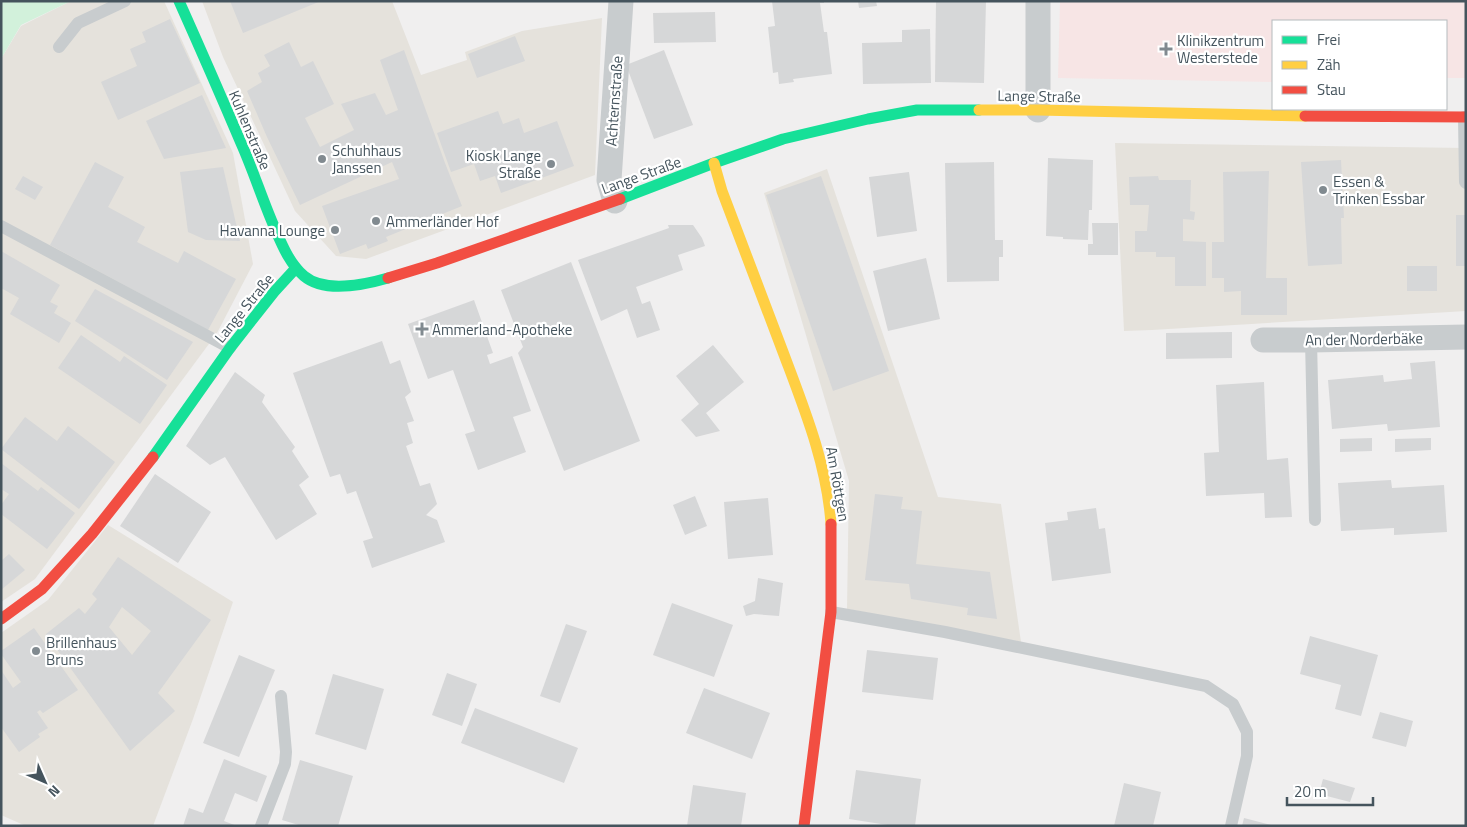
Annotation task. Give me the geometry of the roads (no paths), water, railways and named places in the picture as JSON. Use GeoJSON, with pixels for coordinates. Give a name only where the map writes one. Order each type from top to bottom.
{"type":"FeatureCollection","features":[{"type":"Feature","properties":{"kind":"street","name":"Kuhlenstraße"},"geometry":{"type":"LineString","coordinates":[[179,1],[242,145],[265,207],[284,249],[296,268]]}},
{"type":"Feature","properties":{"kind":"street","name":"Achternstraße"},"geometry":{"type":"LineString","coordinates":[[615,201],[609,180],[621,1]]}},
{"type":"Feature","properties":{"kind":"street"},"geometry":{"type":"LineString","coordinates":[[1038,1],[1038,110]]}},
{"type":"Feature","properties":{"kind":"street","name":"Lange Straße"},"geometry":{"type":"LineString","coordinates":[[1,619],[42,589],[92,534],[155,454],[230,348],[274,292],[296,268],[306,277],[317,283],[346,287],[382,280],[437,263],[654,188],[714,163],[783,139],[817,130],[917,110],[1038,110],[1278,116],[1465,117]]}},
{"type":"Feature","properties":{"kind":"street","name":"Am Röttgen"},"geometry":{"type":"LineString","coordinates":[[714,163],[722,192],[807,416],[822,464],[830,503],[832,532],[831,612],[804,826]]}},
{"type":"Feature","properties":{"kind":"street","name":"An der Norderbäke"},"geometry":{"type":"LineString","coordinates":[[1263,340],[1466,336]]}},
{"type":"Feature","properties":{"kind":"lane"},"geometry":{"type":"LineString","coordinates":[[59,47],[78,23],[125,1]]}},
{"type":"Feature","properties":{"kind":"lane"},"geometry":{"type":"LineString","coordinates":[[1465,117],[1466,183]]}},
{"type":"Feature","properties":{"kind":"lane"},"geometry":{"type":"LineString","coordinates":[[1,226],[230,348]]}},
{"type":"Feature","properties":{"kind":"lane"},"geometry":{"type":"LineString","coordinates":[[1311,340],[1315,520]]}},
{"type":"Feature","properties":{"kind":"lane"},"geometry":{"type":"LineString","coordinates":[[831,612],[945,632],[1206,686],[1234,704],[1247,732],[1247,756],[1231,826]]}},
{"type":"Feature","properties":{"kind":"lane"},"geometry":{"type":"LineString","coordinates":[[261,826],[285,764],[286,752],[281,696]]}},
{"type":"Feature","properties":{"kind":"place","name":"Klinikzentrum Westerstede"},"geometry":{"type":"Point","coordinates":[1166,49]}},
{"type":"Feature","properties":{"kind":"place","name":"Schuhhaus Janssen"},"geometry":{"type":"Point","coordinates":[322,159]}},
{"type":"Feature","properties":{"kind":"place","name":"Kiosk Lange Straße"},"geometry":{"type":"Point","coordinates":[551,164]}},
{"type":"Feature","properties":{"kind":"place","name":"Essen & Trinken Essbar"},"geometry":{"type":"Point","coordinates":[1323,190]}},
{"type":"Feature","properties":{"kind":"place","name":"Ammerländer Hof"},"geometry":{"type":"Point","coordinates":[376,221]}},
{"type":"Feature","properties":{"kind":"place","name":"Havanna Lounge"},"geometry":{"type":"Point","coordinates":[335,230]}},
{"type":"Feature","properties":{"kind":"place","name":"Ammerland-Apotheke"},"geometry":{"type":"Point","coordinates":[422,329]}},
{"type":"Feature","properties":{"kind":"place","name":"Brillenhaus Bruns"},"geometry":{"type":"Point","coordinates":[36,651]}}]}
